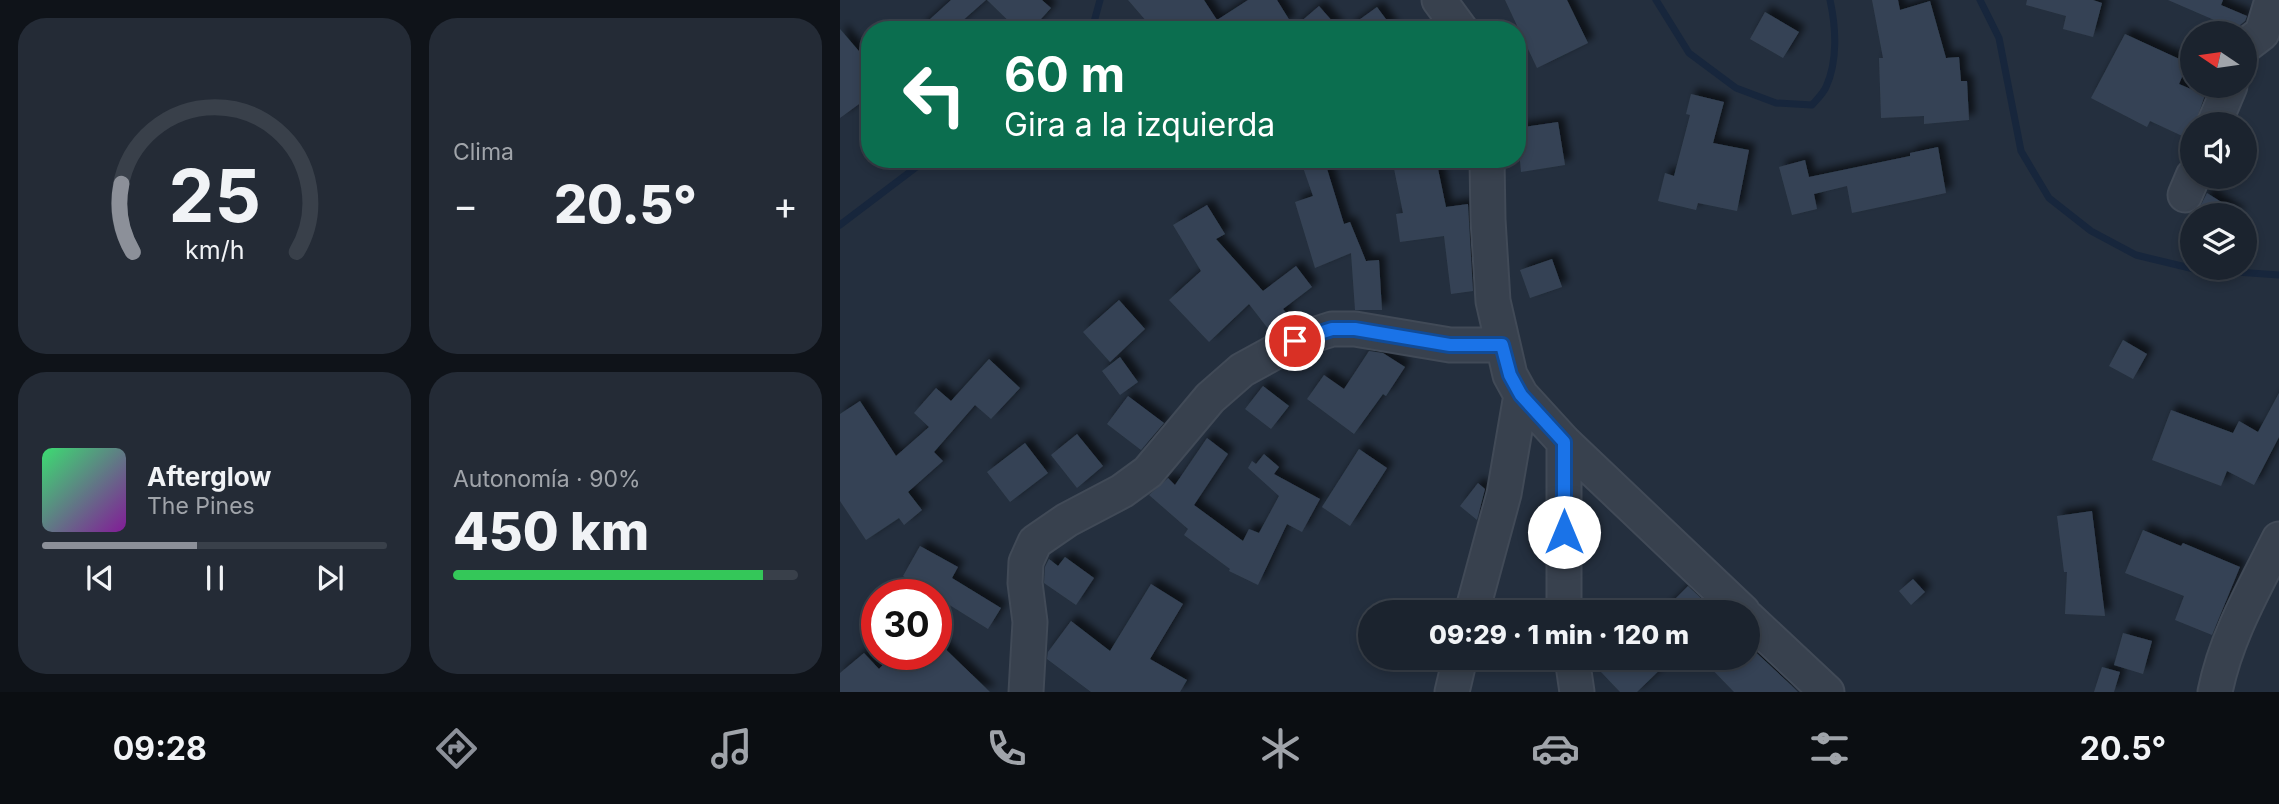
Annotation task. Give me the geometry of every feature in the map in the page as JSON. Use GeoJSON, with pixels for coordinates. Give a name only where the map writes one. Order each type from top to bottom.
{"type":"FeatureCollection","features":[{"type":"Feature","properties":{"kind":"street"},"geometry":{"type":"LineString","coordinates":[[1438,0],[1454,21]]}},
{"type":"Feature","properties":{"kind":"street"},"geometry":{"type":"LineString","coordinates":[[2258,36],[2262,33],[2272,0]]}},
{"type":"Feature","properties":{"kind":"street"},"geometry":{"type":"LineString","coordinates":[[1487,168],[1493,301],[1510,375],[1521,395],[1564,442],[1730,600]]}},
{"type":"Feature","properties":{"kind":"street"},"geometry":{"type":"LineString","coordinates":[[1026,692],[1030,622],[1025,583],[1026,562],[1035,542],[1067,520],[1122,491],[1148,472],[1210,398],[1242,370],[1295,341],[1332,329],[1355,329],[1450,345],[1502,345]]}},
{"type":"Feature","properties":{"kind":"street"},"geometry":{"type":"LineString","coordinates":[[1475,600],[1504,494],[1521,395]]}},
{"type":"Feature","properties":{"kind":"street"},"geometry":{"type":"LineString","coordinates":[[1564,442],[1564,600]]}},
{"type":"Feature","properties":{"kind":"street"},"geometry":{"type":"LineString","coordinates":[[2215,692],[2237,620],[2279,539]]}},
{"type":"Feature","properties":{"kind":"street"},"geometry":{"type":"LineString","coordinates":[[1760,629],[1827,692]]}},
{"type":"Feature","properties":{"kind":"street"},"geometry":{"type":"LineString","coordinates":[[1452,692],[1457,670]]}},
{"type":"Feature","properties":{"kind":"street"},"geometry":{"type":"LineString","coordinates":[[1574,670],[1577,692]]}},
{"type":"Feature","properties":{"kind":"building"},"geometry":{"type":"Polygon","coordinates":[[[951,0],[986,0],[962,21],[928,21],[951,0]]]}},
{"type":"Feature","properties":{"kind":"building"},"geometry":{"type":"Polygon","coordinates":[[[987,0],[1042,0],[1051,8],[1039,21],[1009,21],[987,0]]]}},
{"type":"Feature","properties":{"kind":"building"},"geometry":{"type":"Polygon","coordinates":[[[1128,0],[1204,0],[1217,20],[1248,0],[1277,0],[1290,21],[1146,21],[1128,0]]]}},
{"type":"Feature","properties":{"kind":"building"},"geometry":{"type":"Polygon","coordinates":[[[1505,0],[1567,0],[1588,43],[1537,68],[1526,45],[1526,21],[1515,21],[1505,0]]]}},
{"type":"Feature","properties":{"kind":"building"},"geometry":{"type":"Polygon","coordinates":[[[1872,0],[1898,0],[1900,10],[1930,1],[1946,58],[1959,57],[1961,81],[1967,81],[1969,120],[1924,124],[1924,116],[1881,118],[1879,58],[1883,58],[1872,0]]]}},
{"type":"Feature","properties":{"kind":"building"},"geometry":{"type":"Polygon","coordinates":[[[2027,0],[2093,0],[2102,3],[2093,37],[2063,29],[2066,16],[2026,5],[2027,0]]]}},
{"type":"Feature","properties":{"kind":"building"},"geometry":{"type":"Polygon","coordinates":[[[2168,0],[2223,0],[2221,5],[2247,16],[2245,21],[2217,21],[2168,0]]]}},
{"type":"Feature","properties":{"kind":"building"},"geometry":{"type":"Polygon","coordinates":[[[1319,6],[1332,21],[1302,21],[1319,6]]]}},
{"type":"Feature","properties":{"kind":"building"},"geometry":{"type":"Polygon","coordinates":[[[1377,7],[1387,21],[1358,21],[1377,7]]]}},
{"type":"Feature","properties":{"kind":"building"},"geometry":{"type":"Polygon","coordinates":[[[1765,12],[1799,32],[1783,58],[1750,39],[1765,12]]]}},
{"type":"Feature","properties":{"kind":"building"},"geometry":{"type":"Polygon","coordinates":[[[840,29],[861,54],[861,103],[840,118],[840,29]]]}},
{"type":"Feature","properties":{"kind":"building"},"geometry":{"type":"Polygon","coordinates":[[[2125,34],[2180,59],[2180,98],[2204,98],[2199,112],[2180,112],[2180,135],[2150,121],[2147,127],[2091,98],[2125,34]]]}},
{"type":"Feature","properties":{"kind":"building"},"geometry":{"type":"Polygon","coordinates":[[[1691,94],[1724,102],[1713,143],[1749,150],[1737,211],[1698,203],[1696,210],[1658,201],[1665,173],[1674,176],[1690,115],[1686,114],[1691,94]]]}},
{"type":"Feature","properties":{"kind":"building"},"geometry":{"type":"Polygon","coordinates":[[[1558,122],[1565,165],[1521,172],[1521,168],[1526,168],[1526,127],[1558,122]]]}},
{"type":"Feature","properties":{"kind":"building"},"geometry":{"type":"Polygon","coordinates":[[[1938,147],[1946,193],[1852,213],[1847,186],[1814,194],[1817,209],[1792,215],[1779,167],[1805,160],[1809,177],[1910,156],[1910,153],[1938,147]]]}},
{"type":"Feature","properties":{"kind":"building"},"geometry":{"type":"Polygon","coordinates":[[[1303,168],[1327,168],[1344,224],[1350,222],[1366,261],[1379,260],[1382,310],[1355,310],[1351,253],[1315,268],[1295,202],[1313,196],[1303,168]]]}},
{"type":"Feature","properties":{"kind":"building"},"geometry":{"type":"Polygon","coordinates":[[[1394,168],[1438,168],[1446,207],[1468,204],[1473,291],[1451,294],[1444,236],[1400,242],[1396,214],[1403,213],[1394,168]]]}},
{"type":"Feature","properties":{"kind":"building"},"geometry":{"type":"Polygon","coordinates":[[[2207,193],[2223,203],[2202,203],[2207,193]]]}},
{"type":"Feature","properties":{"kind":"building"},"geometry":{"type":"Polygon","coordinates":[[[1207,205],[1225,234],[1216,239],[1263,291],[1296,266],[1312,287],[1283,309],[1288,315],[1269,330],[1249,304],[1209,342],[1169,300],[1201,271],[1173,225],[1207,205]]]}},
{"type":"Feature","properties":{"kind":"building"},"geometry":{"type":"Polygon","coordinates":[[[1552,259],[1562,287],[1530,298],[1520,270],[1552,259]]]}},
{"type":"Feature","properties":{"kind":"building"},"geometry":{"type":"Polygon","coordinates":[[[1119,300],[1145,329],[1110,362],[1083,332],[1119,300]]]}},
{"type":"Feature","properties":{"kind":"building"},"geometry":{"type":"Polygon","coordinates":[[[2123,340],[2147,354],[2133,379],[2109,366],[2123,340]]]}},
{"type":"Feature","properties":{"kind":"building"},"geometry":{"type":"Polygon","coordinates":[[[1369,351],[1383,353],[1405,367],[1386,396],[1383,394],[1354,434],[1307,399],[1324,375],[1344,389],[1369,351]]]}},
{"type":"Feature","properties":{"kind":"building"},"geometry":{"type":"Polygon","coordinates":[[[1120,357],[1138,382],[1120,395],[1102,371],[1120,357]]]}},
{"type":"Feature","properties":{"kind":"building"},"geometry":{"type":"Polygon","coordinates":[[[989,359],[1020,388],[991,419],[975,405],[934,452],[943,461],[908,492],[922,510],[904,525],[899,518],[866,540],[840,501],[840,414],[860,401],[896,456],[929,427],[914,413],[936,388],[951,401],[989,359]]]}},
{"type":"Feature","properties":{"kind":"building"},"geometry":{"type":"Polygon","coordinates":[[[1263,386],[1289,406],[1271,429],[1245,409],[1263,386]]]}},
{"type":"Feature","properties":{"kind":"building"},"geometry":{"type":"Polygon","coordinates":[[[2279,393],[2279,437],[2254,485],[2227,471],[2221,486],[2152,460],[2171,410],[2233,433],[2239,421],[2258,432],[2279,393]]]}},
{"type":"Feature","properties":{"kind":"building"},"geometry":{"type":"Polygon","coordinates":[[[1128,396],[1164,423],[1141,450],[1107,424],[1128,396]]]}},
{"type":"Feature","properties":{"kind":"building"},"geometry":{"type":"Polygon","coordinates":[[[1077,434],[1103,466],[1077,488],[1051,455],[1077,434]]]}},
{"type":"Feature","properties":{"kind":"building"},"geometry":{"type":"Polygon","coordinates":[[[1207,438],[1228,454],[1194,505],[1243,541],[1249,529],[1259,533],[1279,496],[1248,468],[1252,461],[1256,464],[1264,454],[1279,467],[1274,474],[1320,499],[1302,532],[1287,524],[1258,585],[1229,571],[1230,569],[1184,535],[1188,529],[1149,495],[1168,478],[1175,485],[1207,438]]]}},
{"type":"Feature","properties":{"kind":"building"},"geometry":{"type":"Polygon","coordinates":[[[1025,443],[1048,473],[1010,502],[987,472],[1025,443]]]}},
{"type":"Feature","properties":{"kind":"building"},"geometry":{"type":"Polygon","coordinates":[[[1359,449],[1387,468],[1350,526],[1322,507],[1359,449]]]}},
{"type":"Feature","properties":{"kind":"building"},"geometry":{"type":"Polygon","coordinates":[[[1478,483],[1485,489],[1477,520],[1460,506],[1478,483]]]}},
{"type":"Feature","properties":{"kind":"building"},"geometry":{"type":"Polygon","coordinates":[[[2092,511],[2105,616],[2065,614],[2067,572],[2064,572],[2057,516],[2092,511]]]}},
{"type":"Feature","properties":{"kind":"building"},"geometry":{"type":"Polygon","coordinates":[[[2143,530],[2181,546],[2183,543],[2240,567],[2212,635],[2175,620],[2184,596],[2125,573],[2143,530]]]}},
{"type":"Feature","properties":{"kind":"building"},"geometry":{"type":"Polygon","coordinates":[[[920,546],[958,567],[952,578],[1001,608],[988,629],[952,607],[952,579],[908,579],[903,576],[920,546]]]}},
{"type":"Feature","properties":{"kind":"building"},"geometry":{"type":"Polygon","coordinates":[[[1065,557],[1094,578],[1076,605],[1044,583],[1045,567],[1049,559],[1058,566],[1065,557]]]}},
{"type":"Feature","properties":{"kind":"building"},"geometry":{"type":"Polygon","coordinates":[[[1913,579],[1925,592],[1911,605],[1899,591],[1913,579]]]}},
{"type":"Feature","properties":{"kind":"building"},"geometry":{"type":"Polygon","coordinates":[[[1151,584],[1183,604],[1150,659],[1187,680],[1180,692],[1091,692],[1047,659],[1048,652],[1071,621],[1110,651],[1151,584]]]}},
{"type":"Feature","properties":{"kind":"building"},"geometry":{"type":"Polygon","coordinates":[[[1688,586],[1703,600],[1674,600],[1688,586]]]}},
{"type":"Feature","properties":{"kind":"building"},"geometry":{"type":"Polygon","coordinates":[[[2123,633],[2152,641],[2143,674],[2114,665],[2123,633]]]}},
{"type":"Feature","properties":{"kind":"building"},"geometry":{"type":"Polygon","coordinates":[[[952,655],[990,692],[840,692],[840,673],[861,656],[861,670],[952,670],[952,655]]]}},
{"type":"Feature","properties":{"kind":"building"},"geometry":{"type":"Polygon","coordinates":[[[1760,656],[1798,692],[1734,692],[1713,670],[1760,670],[1760,656]]]}},
{"type":"Feature","properties":{"kind":"building"},"geometry":{"type":"Polygon","coordinates":[[[2102,667],[2120,672],[2114,692],[2094,692],[2102,667]]]}},
{"type":"Feature","properties":{"kind":"building"},"geometry":{"type":"Polygon","coordinates":[[[1660,670],[1637,692],[1620,692],[1601,672],[1660,670]]]}},
{"type":"Feature","properties":{"kind":"waterway"},"geometry":{"type":"LineString","coordinates":[[1094,21],[1100,0]]}},
{"type":"Feature","properties":{"kind":"waterway"},"geometry":{"type":"LineString","coordinates":[[1656,0],[1689,53],[1736,88],[1776,103],[1812,105],[1825,90],[1833,66],[1835,33],[1830,0]]}},
{"type":"Feature","properties":{"kind":"waterway"},"geometry":{"type":"LineString","coordinates":[[1980,0],[1999,38],[2021,151],[2049,198],[2091,231],[2136,255],[2194,269],[2279,275]]}},
{"type":"Feature","properties":{"kind":"waterway"},"geometry":{"type":"LineString","coordinates":[[840,225],[915,168]]}},
{"type":"Feature","properties":{"kind":"route"},"geometry":{"type":"LineString","coordinates":[[1295,341],[1332,329],[1355,329],[1450,345],[1502,345],[1510,375],[1521,395],[1564,442],[1564,532]]}}]}
